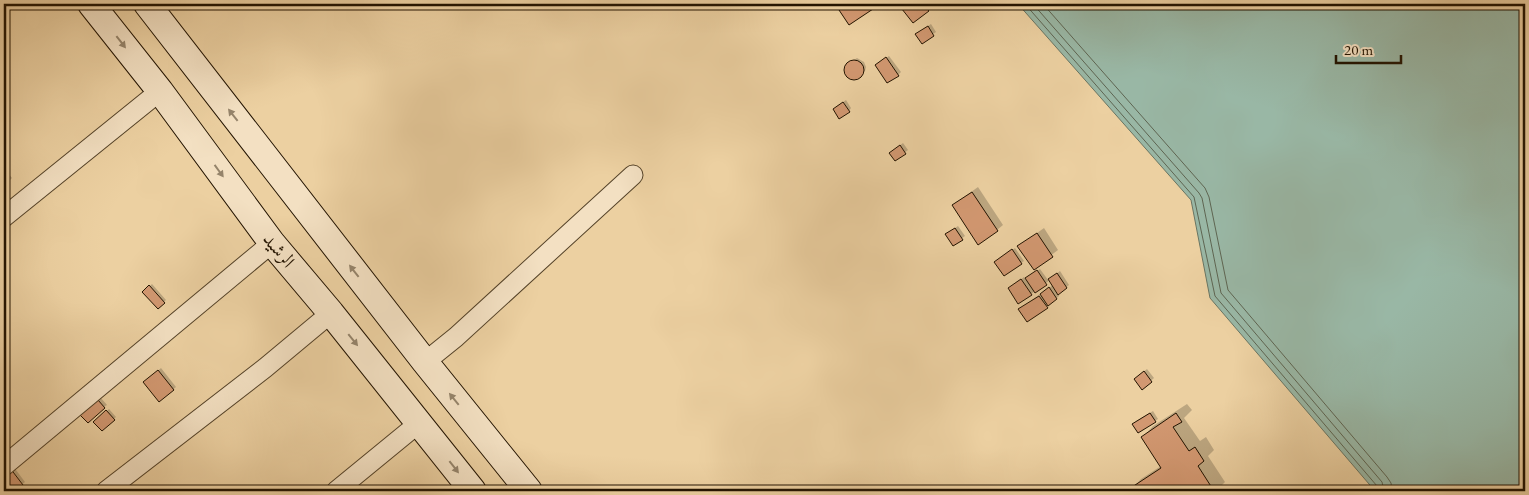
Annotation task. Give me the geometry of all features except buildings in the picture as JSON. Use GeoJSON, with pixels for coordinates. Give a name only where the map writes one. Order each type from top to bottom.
{"type":"FeatureCollection","features":[{"type":"Feature","properties":{"kind":"main road","name":"الرشيد"},"geometry":{"type":"LineString","coordinates":[[91,4],[160,91],[272,243],[331,313],[473,491]]}},
{"type":"Feature","properties":{"kind":"main road"},"geometry":{"type":"LineString","coordinates":[[147,4],[425,362],[529,491]]}},
{"type":"Feature","properties":{"kind":"street"},"geometry":{"type":"LineString","coordinates":[[4,217],[160,91]]}},
{"type":"Feature","properties":{"kind":"street"},"geometry":{"type":"LineString","coordinates":[[425,362],[456,337],[633,174]]}},
{"type":"Feature","properties":{"kind":"street"},"geometry":{"type":"LineString","coordinates":[[4,466],[272,243]]}},
{"type":"Feature","properties":{"kind":"street"},"geometry":{"type":"LineString","coordinates":[[106,491],[265,368],[331,313]]}},
{"type":"Feature","properties":{"kind":"street"},"geometry":{"type":"LineString","coordinates":[[336,491],[419,423]]}},
{"type":"Feature","properties":{"kind":"water"},"geometry":{"type":"Polygon","coordinates":[[[1018,4],[1525,4],[1525,491],[1375,491],[1210,298],[1191,200],[1018,4]]]}}]}
